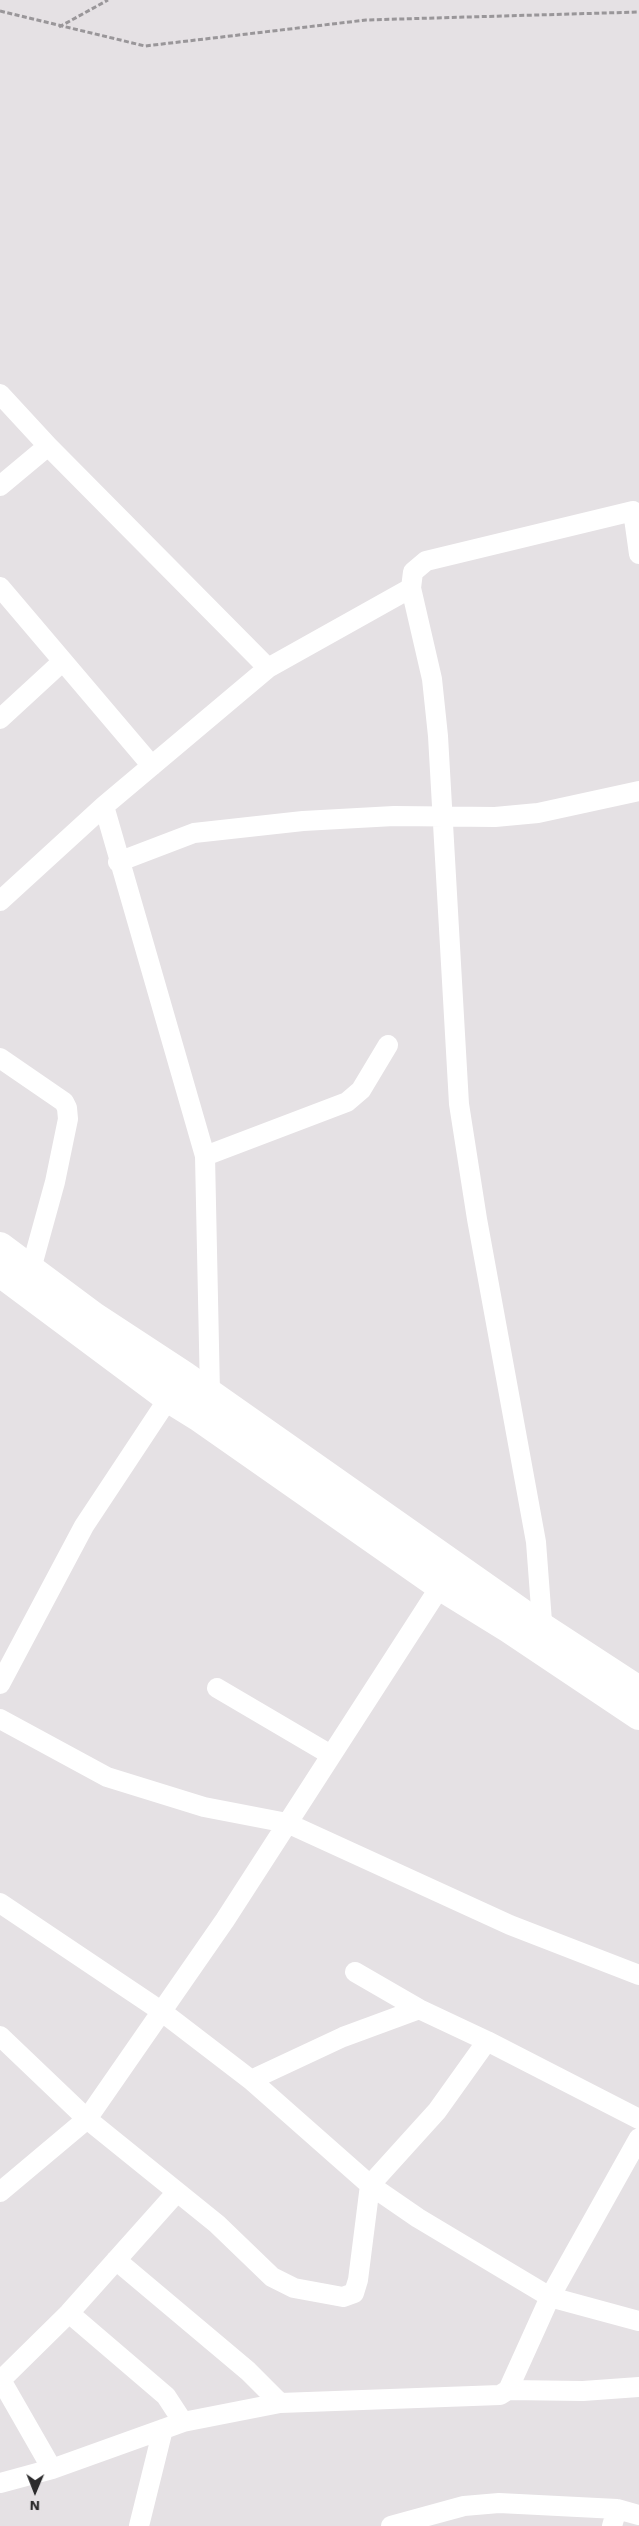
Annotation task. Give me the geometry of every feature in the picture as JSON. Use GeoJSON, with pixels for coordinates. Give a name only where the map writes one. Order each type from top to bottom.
{"type":"FeatureCollection","features":[{"type":"Feature","properties":{"kind":"main road"},"geometry":{"type":"LineString","coordinates":[[0,1246],[17,1276],[85,1323],[184,1375],[204,1405],[447,1576],[543,1640],[639,1716]]}},
{"type":"Feature","properties":{"kind":"main road"},"geometry":{"type":"LineString","coordinates":[[85,1323],[169,1399],[204,1405]]}},
{"type":"Feature","properties":{"kind":"main road"},"geometry":{"type":"LineString","coordinates":[[543,1640],[639,1690]]}},
{"type":"Feature","properties":{"kind":"street"},"geometry":{"type":"LineString","coordinates":[[0,394],[48,446],[268,668]]}},
{"type":"Feature","properties":{"kind":"street"},"geometry":{"type":"LineString","coordinates":[[0,486],[48,446]]}},
{"type":"Feature","properties":{"kind":"street"},"geometry":{"type":"LineString","coordinates":[[543,1640],[536,1542],[477,1219],[459,1104],[438,736],[432,679],[411,588],[413,572],[426,561],[636,510],[639,554]]}},
{"type":"Feature","properties":{"kind":"street"},"geometry":{"type":"LineString","coordinates":[[0,587],[152,766]]}},
{"type":"Feature","properties":{"kind":"street"},"geometry":{"type":"LineString","coordinates":[[0,902],[104,806],[268,668],[411,588]]}},
{"type":"Feature","properties":{"kind":"street"},"geometry":{"type":"LineString","coordinates":[[0,719],[63,661]]}},
{"type":"Feature","properties":{"kind":"street"},"geometry":{"type":"LineString","coordinates":[[118,862],[194,833],[303,821],[394,816],[495,818],[538,813],[639,791]]}},
{"type":"Feature","properties":{"kind":"street"},"geometry":{"type":"LineString","coordinates":[[104,806],[118,862],[205,1156],[204,1405]]}},
{"type":"Feature","properties":{"kind":"street"},"geometry":{"type":"LineString","coordinates":[[205,1156],[347,1102],[361,1090],[388,1045]]}},
{"type":"Feature","properties":{"kind":"street"},"geometry":{"type":"LineString","coordinates":[[0,1058],[64,1102],[67,1108],[68,1119],[55,1182],[17,1276]]}},
{"type":"Feature","properties":{"kind":"street"},"geometry":{"type":"LineString","coordinates":[[0,1684],[84,1526],[184,1375]]}},
{"type":"Feature","properties":{"kind":"street"},"geometry":{"type":"LineString","coordinates":[[0,2192],[87,2119],[225,1920],[447,1576]]}},
{"type":"Feature","properties":{"kind":"street"},"geometry":{"type":"LineString","coordinates":[[217,1688],[331,1755]]}},
{"type":"Feature","properties":{"kind":"street"},"geometry":{"type":"LineString","coordinates":[[0,1719],[107,1777],[204,1806],[287,1823],[510,1925],[639,1975]]}},
{"type":"Feature","properties":{"kind":"street"},"geometry":{"type":"LineString","coordinates":[[0,1903],[161,2012],[251,2080],[370,2185],[418,2218],[550,2297],[639,2321]]}},
{"type":"Feature","properties":{"kind":"street"},"geometry":{"type":"LineString","coordinates":[[356,1972],[419,2009],[487,2041],[639,2119]]}},
{"type":"Feature","properties":{"kind":"street"},"geometry":{"type":"LineString","coordinates":[[251,2080],[344,2037],[419,2009]]}},
{"type":"Feature","properties":{"kind":"street"},"geometry":{"type":"LineString","coordinates":[[0,2036],[87,2119],[217,2224],[262,2269],[280,2283],[294,2288],[344,2297],[354,2294],[358,2280],[370,2185],[437,2111],[487,2041]]}},
{"type":"Feature","properties":{"kind":"street"},"geometry":{"type":"LineString","coordinates":[[508,2390],[550,2297],[639,2138]]}},
{"type":"Feature","properties":{"kind":"street"},"geometry":{"type":"LineString","coordinates":[[52,2469],[0,2380],[69,2313],[177,2192]]}},
{"type":"Feature","properties":{"kind":"street"},"geometry":{"type":"LineString","coordinates":[[116,2260],[248,2371],[280,2403]]}},
{"type":"Feature","properties":{"kind":"street"},"geometry":{"type":"LineString","coordinates":[[69,2313],[166,2396],[183,2422]]}},
{"type":"Feature","properties":{"kind":"street"},"geometry":{"type":"LineString","coordinates":[[0,2484],[52,2469],[183,2422],[280,2403],[488,2397],[500,2395],[508,2390],[582,2392],[639,2387]]}},
{"type":"Feature","properties":{"kind":"street"},"geometry":{"type":"LineString","coordinates":[[139,2526],[163,2429]]}},
{"type":"Feature","properties":{"kind":"street"},"geometry":{"type":"LineString","coordinates":[[391,2526],[464,2506],[499,2503],[614,2517],[639,2515]]}},
{"type":"Feature","properties":{"kind":"path"},"geometry":{"type":"LineString","coordinates":[[58,27],[108,0]]}},
{"type":"Feature","properties":{"kind":"path"},"geometry":{"type":"LineString","coordinates":[[0,12],[145,46],[366,20],[639,12]]}}]}
